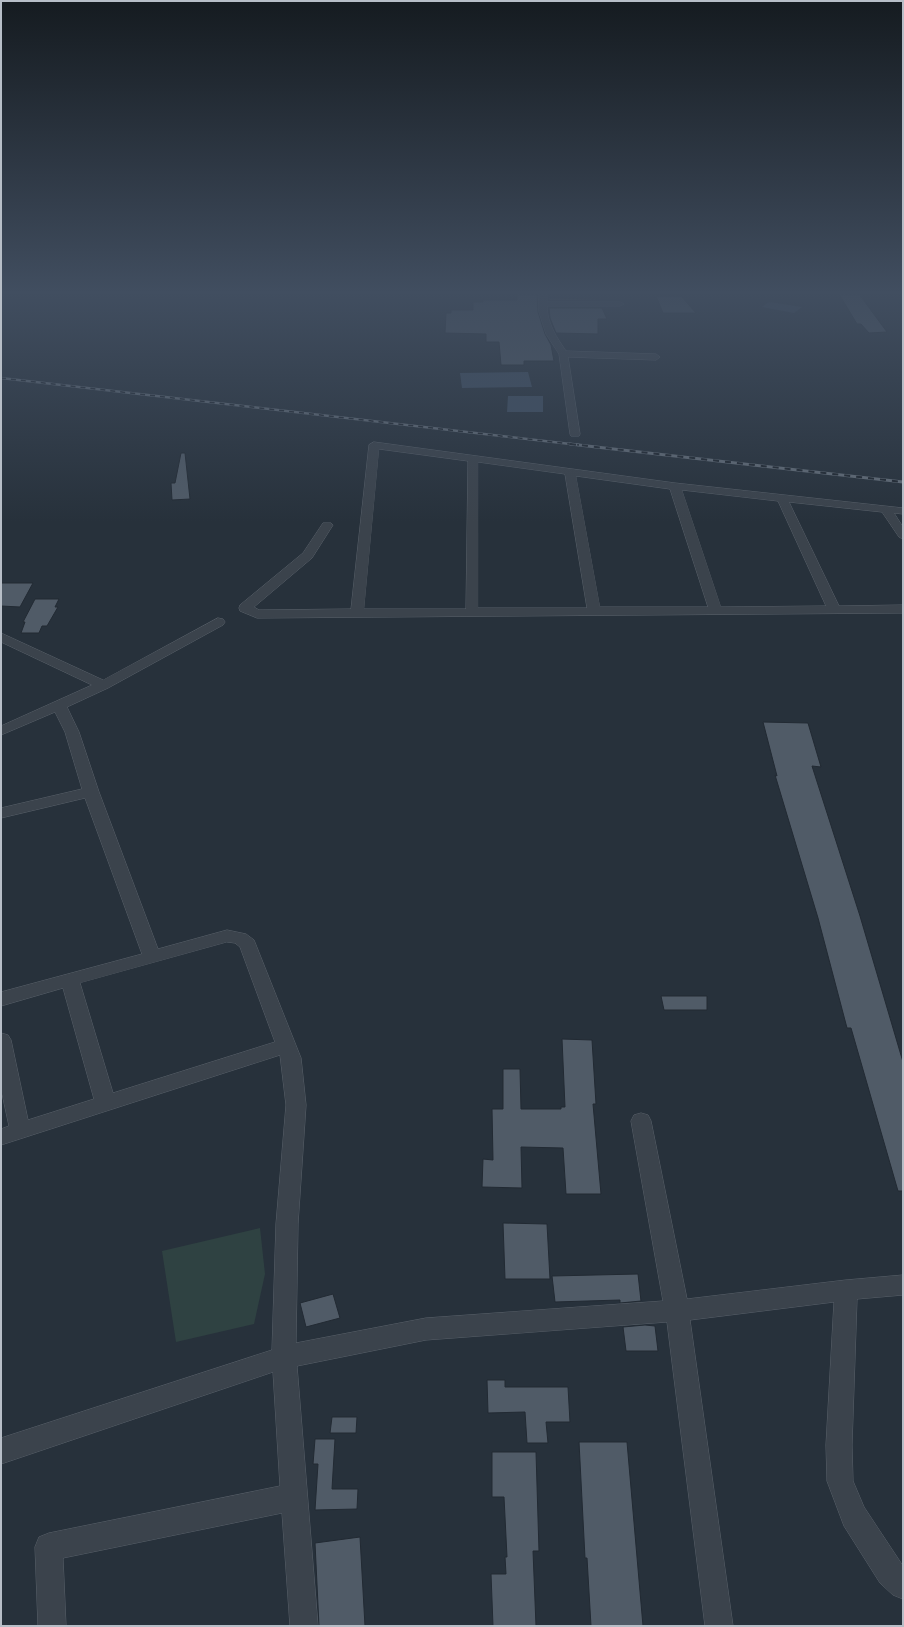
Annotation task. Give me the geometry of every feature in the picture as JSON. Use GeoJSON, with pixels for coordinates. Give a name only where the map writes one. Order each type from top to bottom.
{"type":"FeatureCollection","features":[{"type":"Feature","properties":{"kind":"street"},"geometry":{"type":"LineString","coordinates":[[565,370],[574,434]]}},
{"type":"Feature","properties":{"kind":"street"},"geometry":{"type":"LineString","coordinates":[[356,613],[374,445],[675,486],[903,511]]}},
{"type":"Feature","properties":{"kind":"street"},"geometry":{"type":"LineString","coordinates":[[472,612],[473,458]]}},
{"type":"Feature","properties":{"kind":"street"},"geometry":{"type":"LineString","coordinates":[[570,472],[594,611]]}},
{"type":"Feature","properties":{"kind":"street"},"geometry":{"type":"LineString","coordinates":[[675,486],[716,610]]}},
{"type":"Feature","properties":{"kind":"street"},"geometry":{"type":"LineString","coordinates":[[782,498],[834,610]]}},
{"type":"Feature","properties":{"kind":"street"},"geometry":{"type":"LineString","coordinates":[[886,510],[903,536]]}},
{"type":"Feature","properties":{"kind":"street"},"geometry":{"type":"LineString","coordinates":[[327,525],[308,555],[245,608],[257,614],[903,609]]}},
{"type":"Feature","properties":{"kind":"street"},"geometry":{"type":"LineString","coordinates":[[1,732],[103,685],[218,622]]}},
{"type":"Feature","properties":{"kind":"street"},"geometry":{"type":"LineString","coordinates":[[1,637],[103,685]]}},
{"type":"Feature","properties":{"kind":"street"},"geometry":{"type":"LineString","coordinates":[[59,706],[72,732],[91,792],[152,957]]}},
{"type":"Feature","properties":{"kind":"street"},"geometry":{"type":"LineString","coordinates":[[1,813],[91,792]]}},
{"type":"Feature","properties":{"kind":"street"},"geometry":{"type":"LineString","coordinates":[[1,999],[227,936],[240,938],[248,944],[291,1058],[296,1105],[287,1224],[284,1357],[304,1626]]}},
{"type":"Feature","properties":{"kind":"street"},"geometry":{"type":"LineString","coordinates":[[70,980],[106,1104]]}},
{"type":"Feature","properties":{"kind":"street"},"geometry":{"type":"LineString","coordinates":[[1,1040],[20,1131]]}},
{"type":"Feature","properties":{"kind":"street"},"geometry":{"type":"LineString","coordinates":[[1,1137],[286,1046]]}},
{"type":"Feature","properties":{"kind":"street"},"geometry":{"type":"LineString","coordinates":[[641,1120],[676,1311],[719,1626]]}},
{"type":"Feature","properties":{"kind":"street"},"geometry":{"type":"LineString","coordinates":[[1,1451],[284,1357],[426,1329],[676,1311],[846,1290],[903,1285]]}},
{"type":"Feature","properties":{"kind":"street"},"geometry":{"type":"LineString","coordinates":[[846,1290],[839,1445],[840,1481],[854,1516],[890,1574],[903,1585]]}},
{"type":"Feature","properties":{"kind":"street"},"geometry":{"type":"LineString","coordinates":[[52,1626],[49,1547],[294,1497]]}},
{"type":"Feature","properties":{"kind":"shaded area"},"geometry":{"type":"Polygon","coordinates":[[[260,1228],[265,1274],[254,1324],[176,1342],[162,1251],[260,1228]]]}},
{"type":"Feature","properties":{"kind":"water"},"geometry":{"type":"Polygon","coordinates":[[[528,372],[532,387],[462,388],[460,373],[528,372]]]}},
{"type":"Feature","properties":{"kind":"water"},"geometry":{"type":"Polygon","coordinates":[[[508,396],[543,396],[543,412],[507,412],[508,396]]]}},
{"type":"Feature","properties":{"kind":"building"},"geometry":{"type":"Polygon","coordinates":[[[181,453],[185,453],[190,499],[172,500],[171,483],[175,483],[181,453]]]}},
{"type":"Feature","properties":{"kind":"building"},"geometry":{"type":"Polygon","coordinates":[[[1,583],[33,583],[20,607],[1,606],[1,583]]]}},
{"type":"Feature","properties":{"kind":"building"},"geometry":{"type":"Polygon","coordinates":[[[35,599],[59,599],[55,607],[58,607],[47,626],[42,626],[39,633],[21,633],[25,622],[23,622],[35,599]]]}},
{"type":"Feature","properties":{"kind":"building"},"geometry":{"type":"Polygon","coordinates":[[[763,722],[808,723],[821,767],[812,766],[860,916],[903,1062],[903,1191],[898,1191],[851,1028],[847,1028],[818,918],[775,775],[777,776],[763,722]]]}},
{"type":"Feature","properties":{"kind":"building"},"geometry":{"type":"Polygon","coordinates":[[[661,996],[707,996],[707,1010],[664,1010],[661,996]]]}},
{"type":"Feature","properties":{"kind":"building"},"geometry":{"type":"Polygon","coordinates":[[[562,1039],[592,1040],[596,1104],[593,1104],[601,1194],[566,1194],[563,1148],[521,1147],[522,1188],[482,1187],[483,1159],[493,1160],[492,1109],[503,1109],[503,1069],[520,1069],[521,1109],[561,1109],[561,1107],[565,1107],[562,1039]]]}},
{"type":"Feature","properties":{"kind":"building"},"geometry":{"type":"Polygon","coordinates":[[[503,1223],[547,1224],[550,1279],[505,1279],[503,1223]]]}},
{"type":"Feature","properties":{"kind":"building"},"geometry":{"type":"Polygon","coordinates":[[[638,1274],[641,1301],[620,1303],[620,1300],[555,1302],[552,1276],[638,1274]]]}},
{"type":"Feature","properties":{"kind":"building"},"geometry":{"type":"Polygon","coordinates":[[[333,1294],[340,1318],[306,1327],[300,1303],[333,1294]]]}},
{"type":"Feature","properties":{"kind":"building"},"geometry":{"type":"Polygon","coordinates":[[[645,1325],[655,1326],[658,1351],[626,1351],[623,1327],[645,1325]]]}},
{"type":"Feature","properties":{"kind":"building"},"geometry":{"type":"Polygon","coordinates":[[[487,1380],[505,1380],[505,1387],[568,1387],[570,1422],[546,1422],[548,1443],[527,1443],[525,1412],[488,1413],[487,1380]]]}},
{"type":"Feature","properties":{"kind":"building"},"geometry":{"type":"Polygon","coordinates":[[[332,1417],[357,1417],[356,1433],[330,1433],[332,1417]]]}},
{"type":"Feature","properties":{"kind":"building"},"geometry":{"type":"Polygon","coordinates":[[[315,1439],[335,1439],[332,1489],[358,1489],[357,1509],[315,1510],[318,1464],[313,1464],[315,1439]]]}},
{"type":"Feature","properties":{"kind":"building"},"geometry":{"type":"Polygon","coordinates":[[[579,1442],[627,1442],[643,1626],[591,1626],[587,1558],[585,1558],[579,1442]]]}},
{"type":"Feature","properties":{"kind":"building"},"geometry":{"type":"Polygon","coordinates":[[[492,1452],[536,1452],[539,1551],[533,1551],[536,1626],[493,1626],[491,1574],[506,1574],[505,1557],[507,1557],[504,1497],[492,1497],[492,1452]]]}},
{"type":"Feature","properties":{"kind":"building"},"geometry":{"type":"Polygon","coordinates":[[[360,1537],[365,1626],[319,1626],[315,1543],[360,1537]]]}},
{"type":"Feature","properties":{"kind":"railway"},"geometry":{"type":"LineString","coordinates":[[1,378],[579,445]]}},
{"type":"Feature","properties":{"kind":"railway"},"geometry":{"type":"LineString","coordinates":[[570,444],[903,482]]}}]}
